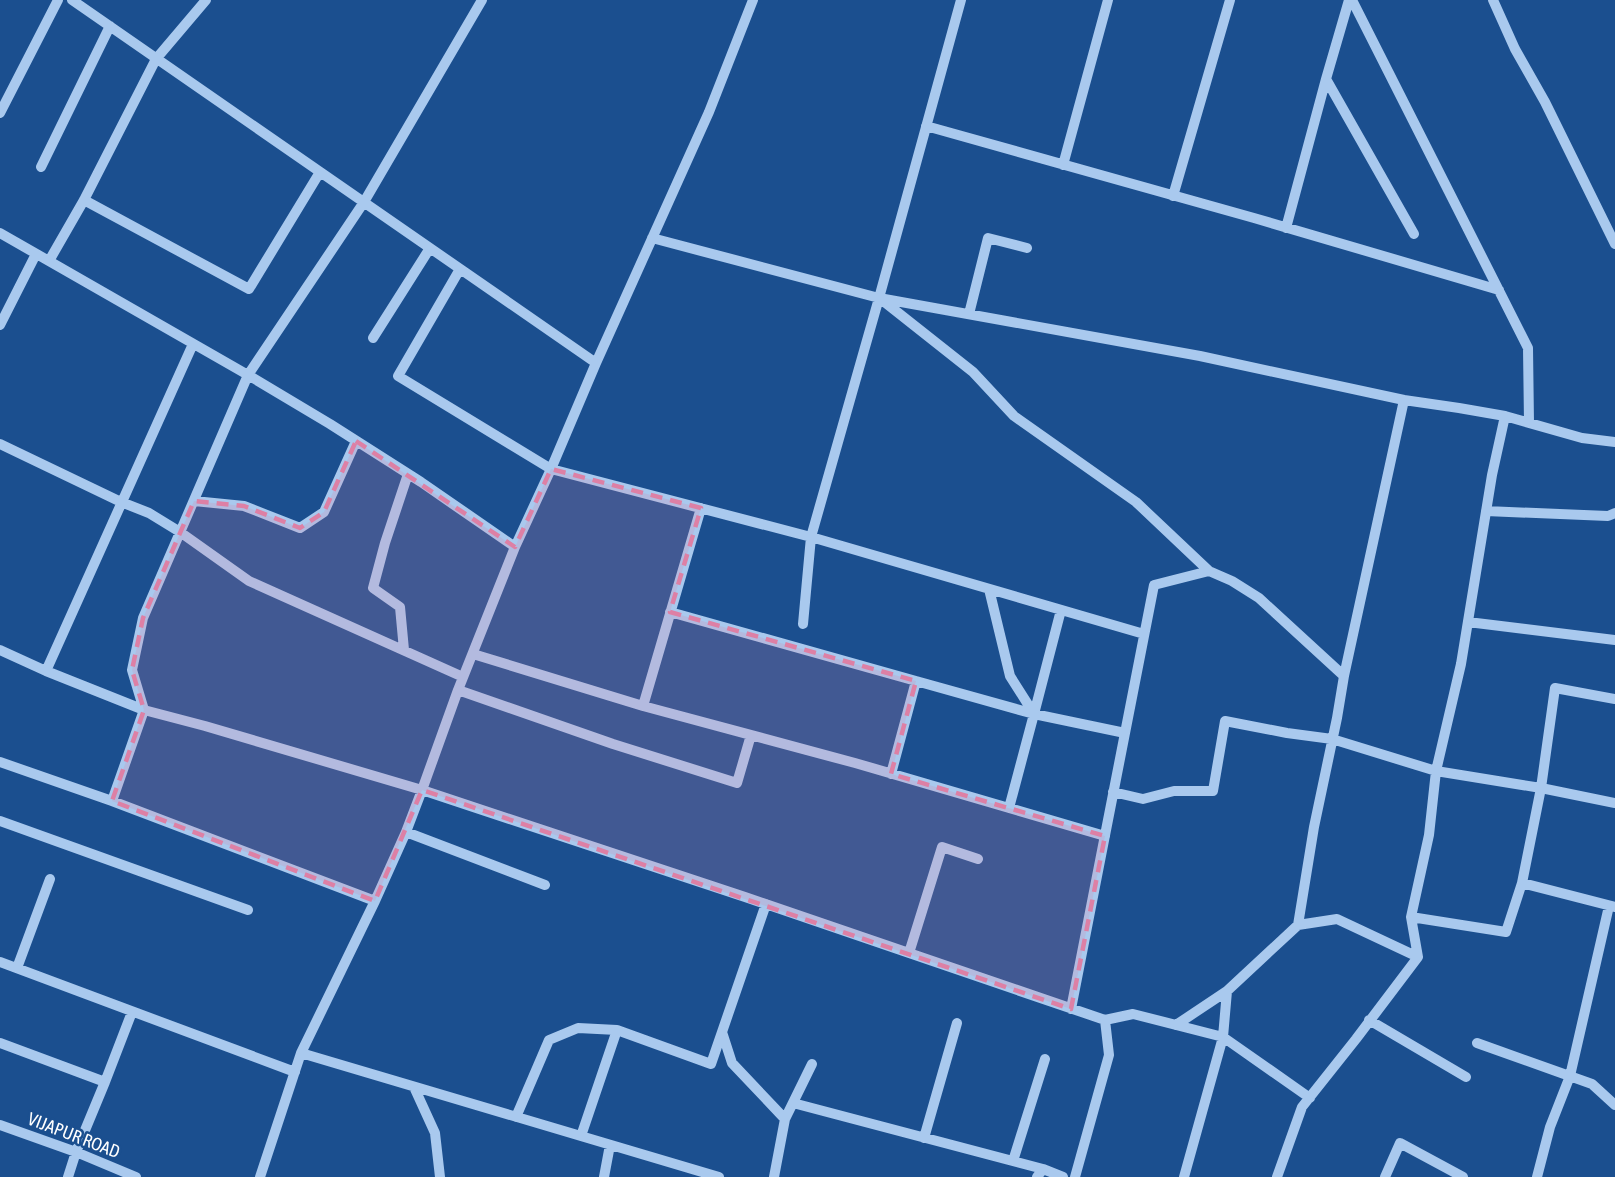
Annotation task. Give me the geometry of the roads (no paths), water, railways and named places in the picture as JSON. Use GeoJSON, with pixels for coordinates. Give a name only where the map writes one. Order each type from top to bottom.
{"type":"FeatureCollection","features":[{"type":"Feature","properties":{"kind":"street"},"geometry":{"type":"LineString","coordinates":[[0,113],[58,0]]}},
{"type":"Feature","properties":{"kind":"street"},"geometry":{"type":"LineString","coordinates":[[72,0],[596,363]]}},
{"type":"Feature","properties":{"kind":"street"},"geometry":{"type":"LineString","coordinates":[[49,261],[84,200],[156,59],[206,0]]}},
{"type":"Feature","properties":{"kind":"street"},"geometry":{"type":"LineString","coordinates":[[112,801],[144,710],[132,670],[143,618],[248,375],[364,202],[482,0]]}},
{"type":"Feature","properties":{"kind":"street"},"geometry":{"type":"LineString","coordinates":[[260,1177],[301,1053],[406,832],[458,690],[515,547],[709,112],[753,0]]}},
{"type":"Feature","properties":{"kind":"street"},"geometry":{"type":"LineString","coordinates":[[803,624],[811,537],[961,0]]}},
{"type":"Feature","properties":{"kind":"street"},"geometry":{"type":"LineString","coordinates":[[1063,165],[1108,0]]}},
{"type":"Feature","properties":{"kind":"street"},"geometry":{"type":"LineString","coordinates":[[1173,196],[1230,0]]}},
{"type":"Feature","properties":{"kind":"street"},"geometry":{"type":"LineString","coordinates":[[1286,228],[1326,79],[1351,0]]}},
{"type":"Feature","properties":{"kind":"street"},"geometry":{"type":"LineString","coordinates":[[1351,0],[1528,348],[1529,423]]}},
{"type":"Feature","properties":{"kind":"street"},"geometry":{"type":"LineString","coordinates":[[1493,0],[1615,244]]}},
{"type":"Feature","properties":{"kind":"street"},"geometry":{"type":"LineString","coordinates":[[41,167],[110,26]]}},
{"type":"Feature","properties":{"kind":"street"},"geometry":{"type":"LineString","coordinates":[[1326,79],[1414,234]]}},
{"type":"Feature","properties":{"kind":"street"},"geometry":{"type":"LineString","coordinates":[[926,126],[1499,290]]}},
{"type":"Feature","properties":{"kind":"street"},"geometry":{"type":"LineString","coordinates":[[84,200],[249,289],[320,172]]}},
{"type":"Feature","properties":{"kind":"street"},"geometry":{"type":"LineString","coordinates":[[0,233],[248,375],[408,474],[515,547]]}},
{"type":"Feature","properties":{"kind":"street"},"geometry":{"type":"LineString","coordinates":[[652,238],[879,298],[1200,356],[1404,400],[1506,416],[1582,438],[1615,442]]}},
{"type":"Feature","properties":{"kind":"street"},"geometry":{"type":"LineString","coordinates":[[969,314],[987,238],[1027,248]]}},
{"type":"Feature","properties":{"kind":"street"},"geometry":{"type":"LineString","coordinates":[[373,338],[430,248]]}},
{"type":"Feature","properties":{"kind":"street"},"geometry":{"type":"LineString","coordinates":[[0,325],[36,254]]}},
{"type":"Feature","properties":{"kind":"street"},"geometry":{"type":"LineString","coordinates":[[460,269],[398,376],[551,469],[811,537],[1144,634]]}},
{"type":"Feature","properties":{"kind":"street"},"geometry":{"type":"LineString","coordinates":[[879,298],[973,372],[1014,416],[1136,502],[1209,571],[1232,581],[1258,598],[1344,676]]}},
{"type":"Feature","properties":{"kind":"street"},"geometry":{"type":"LineString","coordinates":[[46,671],[193,344]]}},
{"type":"Feature","properties":{"kind":"street"},"geometry":{"type":"LineString","coordinates":[[1298,924],[1314,827],[1344,676],[1404,400]]}},
{"type":"Feature","properties":{"kind":"street"},"geometry":{"type":"LineString","coordinates":[[1277,1177],[1302,1107],[1418,957],[1411,917],[1429,835],[1436,771],[1461,664],[1492,475],[1506,416]]}},
{"type":"Feature","properties":{"kind":"street"},"geometry":{"type":"LineString","coordinates":[[194,501],[244,506],[300,528],[324,512],[356,441]]}},
{"type":"Feature","properties":{"kind":"street"},"geometry":{"type":"LineString","coordinates":[[0,444],[149,513],[249,581],[464,676]]}},
{"type":"Feature","properties":{"kind":"street"},"geometry":{"type":"LineString","coordinates":[[404,650],[400,607],[373,588],[408,474]]}},
{"type":"Feature","properties":{"kind":"street"},"geometry":{"type":"LineString","coordinates":[[643,706],[700,508]]}},
{"type":"Feature","properties":{"kind":"street"},"geometry":{"type":"LineString","coordinates":[[1486,511],[1608,516],[1615,513]]}},
{"type":"Feature","properties":{"kind":"street"},"geometry":{"type":"LineString","coordinates":[[1071,1009],[1154,585],[1209,571]]}},
{"type":"Feature","properties":{"kind":"street"},"geometry":{"type":"LineString","coordinates":[[989,589],[1010,676],[1034,714]]}},
{"type":"Feature","properties":{"kind":"street"},"geometry":{"type":"LineString","coordinates":[[1009,808],[1061,610]]}},
{"type":"Feature","properties":{"kind":"street"},"geometry":{"type":"LineString","coordinates":[[670,612],[1034,714],[1125,733]]}},
{"type":"Feature","properties":{"kind":"street"},"geometry":{"type":"LineString","coordinates":[[1468,622],[1615,640]]}},
{"type":"Feature","properties":{"kind":"street"},"geometry":{"type":"LineString","coordinates":[[0,650],[144,710],[422,790],[766,904],[1071,1009],[1106,1020],[1133,1014],[1223,1037],[1310,1098]]}},
{"type":"Feature","properties":{"kind":"street"},"geometry":{"type":"LineString","coordinates":[[473,654],[643,706],[1105,836]]}},
{"type":"Feature","properties":{"kind":"street"},"geometry":{"type":"LineString","coordinates":[[891,774],[916,681]]}},
{"type":"Feature","properties":{"kind":"street"},"geometry":{"type":"LineString","coordinates":[[1411,917],[1506,932],[1522,883],[1541,788],[1555,688],[1615,699]]}},
{"type":"Feature","properties":{"kind":"street"},"geometry":{"type":"LineString","coordinates":[[458,690],[613,744],[737,783],[750,735]]}},
{"type":"Feature","properties":{"kind":"street"},"geometry":{"type":"LineString","coordinates":[[1113,792],[1143,798],[1174,791],[1213,791],[1225,722],[1332,739],[1436,771],[1615,803]]}},
{"type":"Feature","properties":{"kind":"street"},"geometry":{"type":"LineString","coordinates":[[0,762],[112,801],[375,901]]}},
{"type":"Feature","properties":{"kind":"street"},"geometry":{"type":"LineString","coordinates":[[0,821],[248,910]]}},
{"type":"Feature","properties":{"kind":"street"},"geometry":{"type":"LineString","coordinates":[[406,832],[545,885]]}},
{"type":"Feature","properties":{"kind":"street"},"geometry":{"type":"LineString","coordinates":[[909,953],[942,848],[978,859]]}},
{"type":"Feature","properties":{"kind":"street"},"geometry":{"type":"LineString","coordinates":[[17,968],[51,879]]}},
{"type":"Feature","properties":{"kind":"street"},"geometry":{"type":"LineString","coordinates":[[1522,883],[1612,907],[1570,1076],[1550,1127],[1537,1177]]}},
{"type":"Feature","properties":{"kind":"street"},"geometry":{"type":"LineString","coordinates":[[516,1117],[549,1040],[579,1028],[617,1030],[711,1064],[766,904]]}},
{"type":"Feature","properties":{"kind":"street"},"geometry":{"type":"LineString","coordinates":[[1176,1025],[1227,991],[1298,924],[1337,919],[1418,957]]}},
{"type":"Feature","properties":{"kind":"street"},"geometry":{"type":"LineString","coordinates":[[0,962],[295,1072]]}},
{"type":"Feature","properties":{"kind":"street"},"geometry":{"type":"LineString","coordinates":[[1184,1177],[1223,1037],[1227,991]]}},
{"type":"Feature","properties":{"kind":"street"},"geometry":{"type":"LineString","coordinates":[[68,1177],[132,1012]]}},
{"type":"Feature","properties":{"kind":"street"},"geometry":{"type":"LineString","coordinates":[[1075,1177],[1109,1055],[1106,1020]]}},
{"type":"Feature","properties":{"kind":"street"},"geometry":{"type":"LineString","coordinates":[[1369,1020],[1466,1077]]}},
{"type":"Feature","properties":{"kind":"street"},"geometry":{"type":"LineString","coordinates":[[924,1138],[957,1023]]}},
{"type":"Feature","properties":{"kind":"street"},"geometry":{"type":"LineString","coordinates":[[581,1136],[617,1030]]}},
{"type":"Feature","properties":{"kind":"street"},"geometry":{"type":"LineString","coordinates":[[722,1031],[732,1063],[785,1119]]}},
{"type":"Feature","properties":{"kind":"street"},"geometry":{"type":"LineString","coordinates":[[0,1043],[105,1082]]}},
{"type":"Feature","properties":{"kind":"street"},"geometry":{"type":"LineString","coordinates":[[1477,1043],[1592,1084],[1615,1106]]}},
{"type":"Feature","properties":{"kind":"street"},"geometry":{"type":"LineString","coordinates":[[301,1053],[719,1177]]}},
{"type":"Feature","properties":{"kind":"street"},"geometry":{"type":"LineString","coordinates":[[1013,1161],[1045,1059]]}},
{"type":"Feature","properties":{"kind":"street"},"geometry":{"type":"LineString","coordinates":[[774,1177],[785,1119],[812,1064]]}},
{"type":"Feature","properties":{"kind":"street"},"geometry":{"type":"LineString","coordinates":[[414,1087],[435,1133],[440,1177]]}},
{"type":"Feature","properties":{"kind":"street"},"geometry":{"type":"LineString","coordinates":[[793,1103],[1013,1161],[1040,1173],[1063,1177]]}},
{"type":"Feature","properties":{"kind":"street","name":"VIJAPUR ROAD"},"geometry":{"type":"LineString","coordinates":[[0,1125],[76,1152],[136,1177]]}},
{"type":"Feature","properties":{"kind":"street"},"geometry":{"type":"LineString","coordinates":[[1385,1177],[1400,1143],[1463,1177]]}},
{"type":"Feature","properties":{"kind":"street"},"geometry":{"type":"LineString","coordinates":[[604,1177],[610,1145]]}}]}
